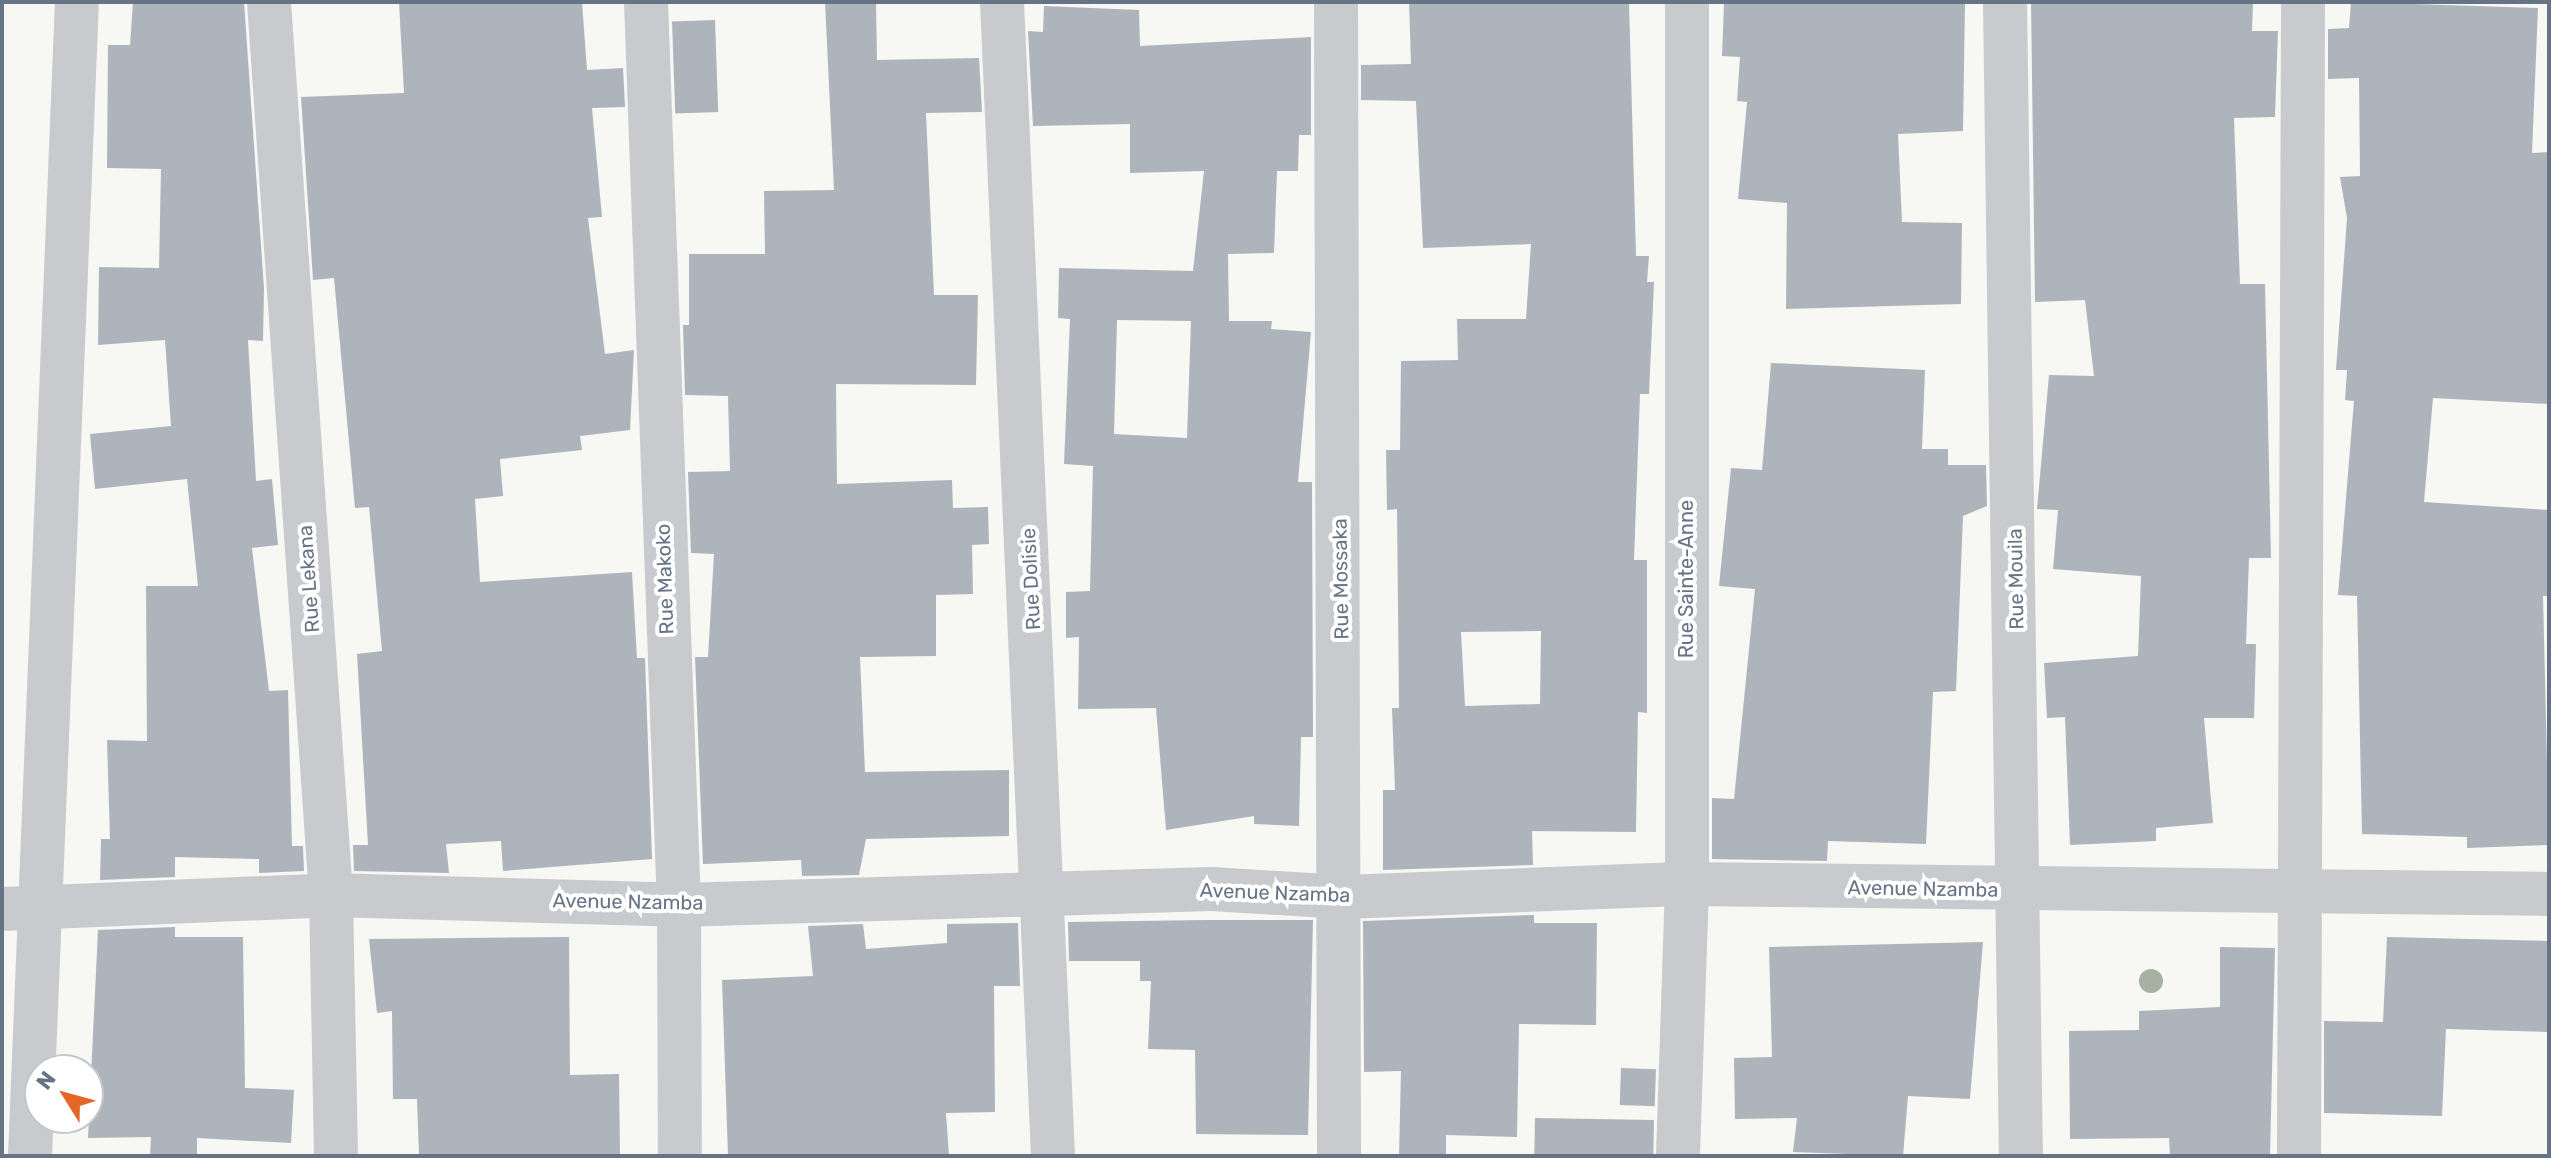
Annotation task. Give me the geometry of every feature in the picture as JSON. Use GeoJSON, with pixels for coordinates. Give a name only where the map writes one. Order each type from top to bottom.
{"type":"FeatureCollection","features":[{"type":"Feature","properties":{"kind":"street"},"geometry":{"type":"LineString","coordinates":[[30,1156],[18,909],[77,2]]}},
{"type":"Feature","properties":{"kind":"street","name":"Rue Lekana"},"geometry":{"type":"LineString","coordinates":[[269,2],[331,895],[336,1156]]}},
{"type":"Feature","properties":{"kind":"street","name":"Rue Makoko"},"geometry":{"type":"LineString","coordinates":[[646,2],[679,905],[680,1156]]}},
{"type":"Feature","properties":{"kind":"street","name":"Rue Dolisie"},"geometry":{"type":"LineString","coordinates":[[1002,2],[1047,895],[1053,1156]]}},
{"type":"Feature","properties":{"kind":"street","name":"Rue Mossaka"},"geometry":{"type":"LineString","coordinates":[[1336,2],[1344,897],[1339,1156]]}},
{"type":"Feature","properties":{"kind":"street","name":"Rue Sainte-Anne"},"geometry":{"type":"LineString","coordinates":[[1678,1156],[1687,884],[1687,2]]}},
{"type":"Feature","properties":{"kind":"street","name":"Rue Mouila"},"geometry":{"type":"LineString","coordinates":[[2005,2],[2021,891],[2021,1156]]}},
{"type":"Feature","properties":{"kind":"street"},"geometry":{"type":"LineString","coordinates":[[2299,1156],[2303,891],[2303,2]]}},
{"type":"Feature","properties":{"kind":"street","name":"Avenue Nzamba"},"geometry":{"type":"LineString","coordinates":[[18,909],[331,895],[679,905],[1212,889],[1344,897],[1687,884],[2021,891],[2549,894]]}},
{"type":"Feature","properties":{"kind":"building"},"geometry":{"type":"Polygon","coordinates":[[[133,2],[244,2],[264,288],[263,341],[248,340],[256,481],[272,479],[278,545],[252,548],[269,691],[288,690],[292,846],[303,846],[304,871],[259,873],[259,859],[175,857],[175,877],[100,880],[101,839],[110,839],[107,740],[147,741],[146,586],[198,586],[187,479],[95,489],[90,434],[171,426],[165,340],[98,345],[99,267],[159,268],[161,169],[107,168],[108,45],[130,45],[133,2]]]}},
{"type":"Feature","properties":{"kind":"building"},"geometry":{"type":"Polygon","coordinates":[[[399,2],[582,2],[587,70],[623,68],[625,107],[592,108],[602,217],[588,218],[605,354],[634,350],[630,430],[580,436],[582,450],[500,459],[503,496],[475,499],[480,582],[632,572],[637,658],[645,658],[652,859],[503,871],[501,841],[446,844],[449,873],[354,871],[353,845],[368,845],[357,654],[382,651],[369,507],[355,508],[334,278],[313,280],[301,97],[404,93],[399,2]]]}},
{"type":"Feature","properties":{"kind":"building"},"geometry":{"type":"Polygon","coordinates":[[[825,2],[876,2],[877,60],[979,58],[982,112],[926,113],[934,295],[978,295],[976,385],[836,384],[837,484],[952,480],[953,508],[988,507],[989,544],[972,545],[973,594],[936,595],[936,656],[860,657],[865,772],[1009,770],[1009,836],[866,839],[859,875],[802,876],[801,860],[703,864],[695,657],[708,657],[714,554],[691,553],[688,472],[730,471],[728,396],[685,395],[683,325],[689,325],[689,254],[765,254],[764,191],[834,190],[825,2]]]}},
{"type":"Feature","properties":{"kind":"building"},"geometry":{"type":"Polygon","coordinates":[[[1409,2],[1629,2],[1636,256],[1649,256],[1647,282],[1654,282],[1649,394],[1640,394],[1634,560],[1647,560],[1647,713],[1638,712],[1636,832],[1532,831],[1533,865],[1383,870],[1383,790],[1395,790],[1392,708],[1399,708],[1397,509],[1387,510],[1386,450],[1400,450],[1401,361],[1458,360],[1457,319],[1526,319],[1531,244],[1423,248],[1416,101],[1361,100],[1361,65],[1411,64],[1409,2]],[[1541,631],[1461,632],[1465,706],[1540,704],[1541,631]]]}},
{"type":"Feature","properties":{"kind":"building"},"geometry":{"type":"Polygon","coordinates":[[[1965,2],[1963,131],[1898,134],[1902,222],[1962,223],[1961,304],[1786,309],[1787,203],[1738,199],[1747,102],[1737,101],[1740,57],[1722,56],[1724,3],[1965,2]]]}},
{"type":"Feature","properties":{"kind":"building"},"geometry":{"type":"Polygon","coordinates":[[[2031,2],[2253,2],[2252,31],[2278,31],[2275,117],[2234,118],[2240,284],[2265,284],[2271,558],[2249,558],[2246,644],[2256,644],[2254,718],[2204,718],[2213,823],[2156,828],[2156,841],[2070,845],[2065,717],[2047,718],[2044,663],[2138,656],[2141,576],[2053,569],[2058,510],[2037,509],[2049,375],[2094,376],[2085,300],[2035,302],[2031,2]]]}},
{"type":"Feature","properties":{"kind":"building"},"geometry":{"type":"Polygon","coordinates":[[[2351,2],[2538,8],[2532,153],[2549,152],[2549,404],[2433,398],[2424,502],[2549,510],[2549,596],[2543,596],[2549,845],[2467,848],[2467,837],[2362,834],[2357,596],[2338,595],[2354,401],[2345,400],[2347,370],[2336,370],[2347,218],[2340,177],[2360,176],[2359,78],[2328,79],[2328,29],[2349,28],[2351,2]]]}},
{"type":"Feature","properties":{"kind":"building"},"geometry":{"type":"Polygon","coordinates":[[[1044,6],[1139,10],[1140,46],[1311,37],[1311,135],[1299,135],[1298,171],[1277,171],[1274,253],[1228,254],[1229,321],[1272,321],[1271,329],[1311,332],[1298,482],[1312,482],[1313,737],[1301,737],[1299,826],[1254,824],[1254,816],[1166,830],[1156,708],[1078,709],[1079,637],[1066,638],[1066,592],[1090,591],[1093,466],[1064,464],[1070,319],[1058,318],[1059,268],[1193,271],[1204,171],[1130,173],[1130,124],[1033,126],[1028,31],[1043,32],[1044,6]],[[1117,320],[1114,434],[1187,438],[1191,321],[1117,320]]]}},
{"type":"Feature","properties":{"kind":"building"},"geometry":{"type":"Polygon","coordinates":[[[715,20],[718,112],[675,113],[672,22],[715,20]]]}},
{"type":"Feature","properties":{"kind":"building"},"geometry":{"type":"Polygon","coordinates":[[[1771,363],[1925,370],[1922,449],[1948,449],[1948,465],[1986,465],[1987,506],[1963,516],[1956,691],[1933,692],[1926,844],[1828,841],[1827,861],[1712,859],[1712,798],[1734,799],[1755,589],[1719,586],[1731,468],[1762,470],[1771,363]]]}},
{"type":"Feature","properties":{"kind":"building"},"geometry":{"type":"Polygon","coordinates":[[[1534,915],[1534,923],[1597,923],[1596,1025],[1519,1024],[1517,1137],[1446,1135],[1446,1156],[1399,1156],[1401,1071],[1364,1072],[1363,921],[1534,915]]]}},
{"type":"Feature","properties":{"kind":"building"},"geometry":{"type":"Polygon","coordinates":[[[1313,920],[1308,1135],[1196,1134],[1195,1050],[1148,1049],[1151,981],[1140,981],[1140,961],[1069,961],[1068,922],[1313,920]]]}},
{"type":"Feature","properties":{"kind":"building"},"geometry":{"type":"Polygon","coordinates":[[[1018,923],[1020,986],[994,986],[995,1112],[946,1113],[949,1156],[728,1156],[722,980],[813,976],[808,926],[863,924],[866,949],[947,943],[947,924],[1018,923]]]}},
{"type":"Feature","properties":{"kind":"building"},"geometry":{"type":"Polygon","coordinates":[[[175,927],[175,937],[243,937],[245,1088],[294,1090],[291,1143],[197,1138],[197,1156],[150,1156],[151,1137],[88,1138],[88,1134],[104,1134],[104,1054],[92,1054],[98,930],[175,927]]]}},
{"type":"Feature","properties":{"kind":"building"},"geometry":{"type":"Polygon","coordinates":[[[569,937],[570,1075],[619,1074],[620,1156],[419,1156],[417,1099],[393,1099],[392,1011],[377,1013],[369,939],[569,937]]]}},
{"type":"Feature","properties":{"kind":"building"},"geometry":{"type":"Polygon","coordinates":[[[2387,937],[2549,941],[2549,1032],[2446,1029],[2442,1116],[2324,1113],[2324,1021],[2383,1022],[2387,937]]]}},
{"type":"Feature","properties":{"kind":"building"},"geometry":{"type":"Polygon","coordinates":[[[1983,942],[1970,1099],[1908,1096],[1903,1156],[1793,1152],[1797,1118],[1735,1119],[1734,1058],[1772,1057],[1769,947],[1983,942]]]}},
{"type":"Feature","properties":{"kind":"building"},"geometry":{"type":"Polygon","coordinates":[[[2220,947],[2275,948],[2270,1156],[2170,1156],[2169,1138],[2070,1139],[2069,1031],[2139,1030],[2139,1011],[2220,1007],[2220,947]]]}},
{"type":"Feature","properties":{"kind":"building"},"geometry":{"type":"Polygon","coordinates":[[[1621,1068],[1656,1069],[1655,1106],[1620,1105],[1621,1068]]]}},
{"type":"Feature","properties":{"kind":"building"},"geometry":{"type":"Polygon","coordinates":[[[1535,1118],[1654,1120],[1653,1156],[1534,1156],[1535,1118]]]}}]}
